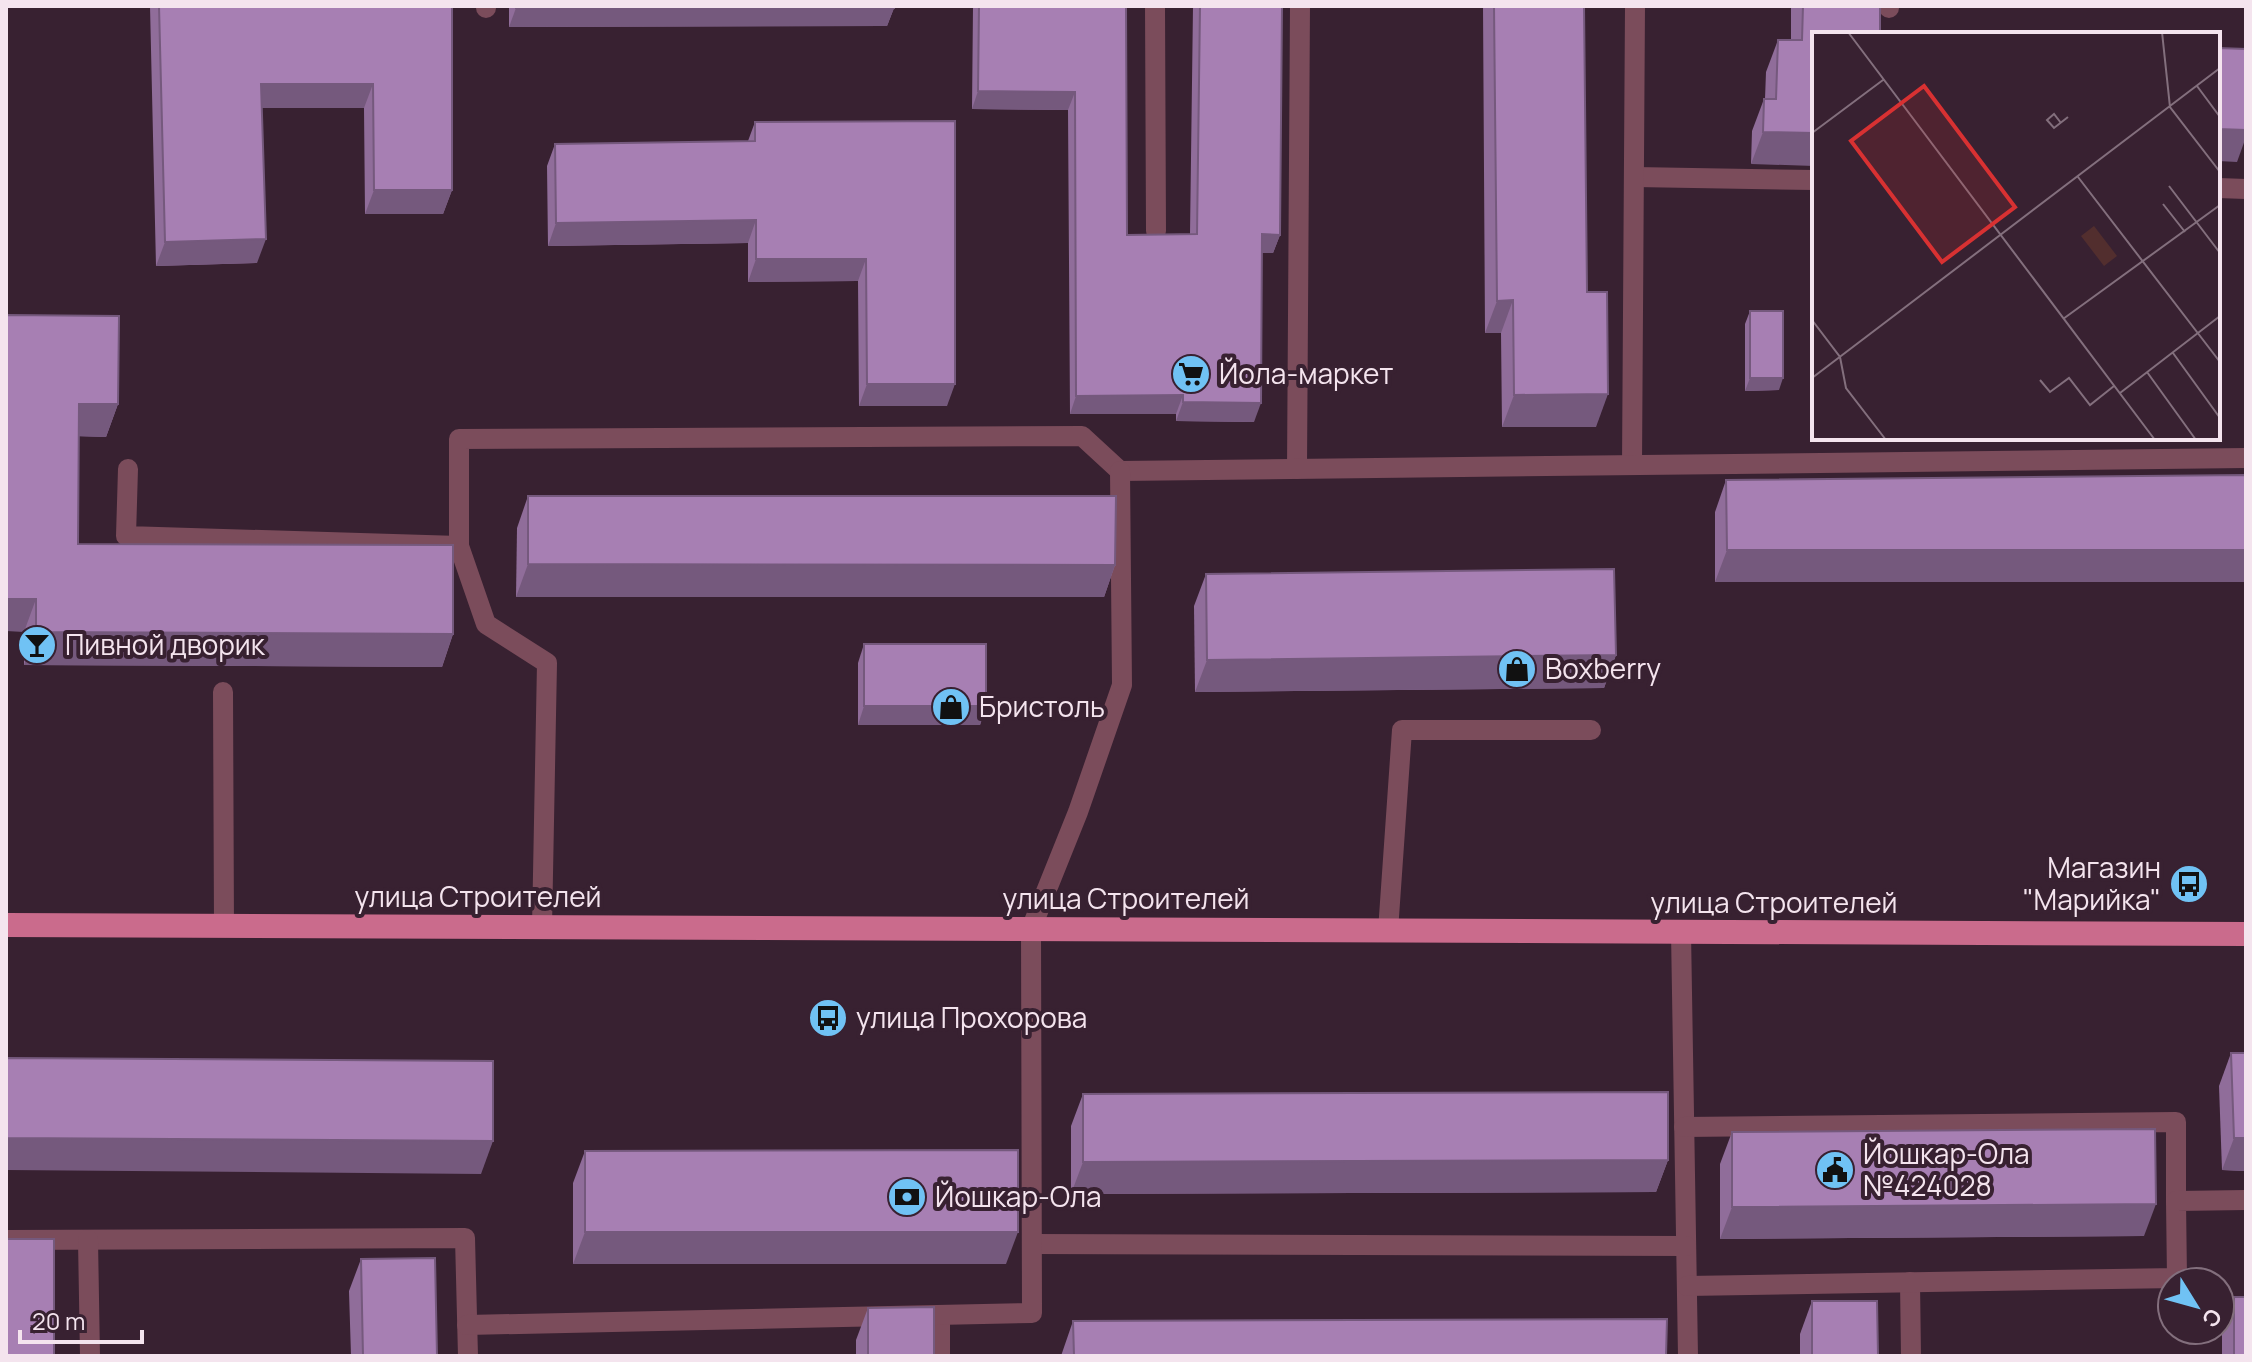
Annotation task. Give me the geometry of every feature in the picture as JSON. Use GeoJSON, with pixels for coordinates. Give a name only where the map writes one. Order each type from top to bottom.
{"type":"FeatureCollection","features":[{"type":"Feature","properties":{"kind":"main road","name":"улица Строителей"},"geometry":{"type":"LineString","coordinates":[[6,925],[2246,934]]}},
{"type":"Feature","properties":{"kind":"lane"},"geometry":{"type":"LineString","coordinates":[[1155,6],[1156,231]]}},
{"type":"Feature","properties":{"kind":"lane"},"geometry":{"type":"LineString","coordinates":[[1297,469],[1300,6]]}},
{"type":"Feature","properties":{"kind":"lane"},"geometry":{"type":"LineString","coordinates":[[1632,465],[1635,6]]}},
{"type":"Feature","properties":{"kind":"lane"},"geometry":{"type":"LineString","coordinates":[[1635,177],[1812,180]]}},
{"type":"Feature","properties":{"kind":"lane"},"geometry":{"type":"LineString","coordinates":[[2220,188],[2246,189]]}},
{"type":"Feature","properties":{"kind":"lane"},"geometry":{"type":"LineString","coordinates":[[542,927],[547,663],[486,624],[459,546],[459,439],[1082,436],[1120,471],[2246,458]]}},
{"type":"Feature","properties":{"kind":"lane"},"geometry":{"type":"LineString","coordinates":[[128,469],[126,536],[459,546]]}},
{"type":"Feature","properties":{"kind":"lane"},"geometry":{"type":"LineString","coordinates":[[467,1325],[1032,1313],[1031,929],[1078,812],[1122,685],[1120,471]]}},
{"type":"Feature","properties":{"kind":"lane"},"geometry":{"type":"LineString","coordinates":[[223,692],[224,926]]}},
{"type":"Feature","properties":{"kind":"lane"},"geometry":{"type":"LineString","coordinates":[[1388,931],[1402,730],[1591,730]]}},
{"type":"Feature","properties":{"kind":"lane"},"geometry":{"type":"LineString","coordinates":[[1681,932],[1688,1356]]}},
{"type":"Feature","properties":{"kind":"lane"},"geometry":{"type":"LineString","coordinates":[[1684,1127],[2176,1122],[2177,1278],[1687,1286]]}},
{"type":"Feature","properties":{"kind":"lane"},"geometry":{"type":"LineString","coordinates":[[2176,1201],[2246,1200]]}},
{"type":"Feature","properties":{"kind":"lane"},"geometry":{"type":"LineString","coordinates":[[6,1240],[465,1238],[468,1356]]}},
{"type":"Feature","properties":{"kind":"lane"},"geometry":{"type":"LineString","coordinates":[[88,1240],[90,1356]]}},
{"type":"Feature","properties":{"kind":"lane"},"geometry":{"type":"LineString","coordinates":[[1032,1244],[1686,1246]]}},
{"type":"Feature","properties":{"kind":"lane"},"geometry":{"type":"LineString","coordinates":[[1910,1282],[1911,1356]]}},
{"type":"Feature","properties":{"kind":"lane"},"geometry":{"type":"LineString","coordinates":[[940,1315],[940,1356]]}},
{"type":"Feature","properties":{"kind":"building"},"geometry":{"type":"Polygon","coordinates":[[[159,6],[452,6],[452,190],[374,190],[373,84],[261,84],[266,239],[165,242],[159,6]]]}},
{"type":"Feature","properties":{"kind":"building"},"geometry":{"type":"Polygon","coordinates":[[[894,6],[894,8],[516,8],[894,6]]]}},
{"type":"Feature","properties":{"kind":"building"},"geometry":{"type":"Polygon","coordinates":[[[979,6],[1126,6],[1127,235],[1197,234],[1200,6],[1282,6],[1280,235],[1262,234],[1261,403],[1183,402],[1183,395],[1076,396],[1075,92],[978,91],[979,6]]]}},
{"type":"Feature","properties":{"kind":"building"},"geometry":{"type":"Polygon","coordinates":[[[1494,6],[1584,6],[1587,292],[1607,292],[1608,394],[1514,395],[1513,300],[1497,301],[1494,6]]]}},
{"type":"Feature","properties":{"kind":"building"},"geometry":{"type":"Polygon","coordinates":[[[1803,6],[1880,6],[1880,32],[1812,32],[1812,133],[1763,132],[1764,99],[1776,99],[1778,40],[1802,40],[1803,6]]]}},
{"type":"Feature","properties":{"kind":"building"},"geometry":{"type":"Polygon","coordinates":[[[2220,48],[2246,49],[2246,130],[2220,129],[2220,48]]]}},
{"type":"Feature","properties":{"kind":"building"},"geometry":{"type":"Polygon","coordinates":[[[955,121],[955,384],[867,384],[866,259],[756,259],[756,220],[556,223],[555,144],[755,141],[755,122],[955,121]]]}},
{"type":"Feature","properties":{"kind":"building"},"geometry":{"type":"Polygon","coordinates":[[[1750,311],[1783,311],[1783,378],[1750,378],[1750,311]]]}},
{"type":"Feature","properties":{"kind":"building"},"geometry":{"type":"Polygon","coordinates":[[[6,315],[119,316],[118,404],[79,404],[78,544],[453,545],[453,634],[36,632],[36,599],[6,599],[6,315]]]}},
{"type":"Feature","properties":{"kind":"building"},"geometry":{"type":"Polygon","coordinates":[[[2246,475],[2246,550],[1727,550],[1726,480],[2246,475]]]}},
{"type":"Feature","properties":{"kind":"building"},"geometry":{"type":"Polygon","coordinates":[[[528,496],[1116,496],[1115,565],[528,564],[528,496]]]}},
{"type":"Feature","properties":{"kind":"building"},"geometry":{"type":"Polygon","coordinates":[[[1614,569],[1616,655],[1207,660],[1206,574],[1614,569]]]}},
{"type":"Feature","properties":{"kind":"building"},"geometry":{"type":"Polygon","coordinates":[[[864,644],[986,644],[986,706],[864,706],[864,644]]]}},
{"type":"Feature","properties":{"kind":"building"},"geometry":{"type":"Polygon","coordinates":[[[2231,1053],[2246,1053],[2246,1138],[2234,1138],[2231,1053]]]}},
{"type":"Feature","properties":{"kind":"building"},"geometry":{"type":"Polygon","coordinates":[[[6,1058],[493,1061],[493,1141],[6,1138],[6,1058]]]}},
{"type":"Feature","properties":{"kind":"building"},"geometry":{"type":"Polygon","coordinates":[[[1668,1092],[1668,1160],[1083,1162],[1083,1094],[1668,1092]]]}},
{"type":"Feature","properties":{"kind":"building"},"geometry":{"type":"Polygon","coordinates":[[[2155,1129],[2156,1204],[1732,1207],[1732,1132],[2155,1129]]]}},
{"type":"Feature","properties":{"kind":"building"},"geometry":{"type":"Polygon","coordinates":[[[1018,1150],[1018,1232],[585,1232],[585,1151],[1018,1150]]]}},
{"type":"Feature","properties":{"kind":"building"},"geometry":{"type":"Polygon","coordinates":[[[6,1239],[54,1239],[54,1356],[6,1356],[6,1239]]]}},
{"type":"Feature","properties":{"kind":"building"},"geometry":{"type":"Polygon","coordinates":[[[435,1258],[437,1356],[363,1356],[361,1259],[435,1258]]]}},
{"type":"Feature","properties":{"kind":"building"},"geometry":{"type":"Polygon","coordinates":[[[2236,1297],[2246,1297],[2246,1356],[2234,1356],[2236,1297]]]}},
{"type":"Feature","properties":{"kind":"building"},"geometry":{"type":"Polygon","coordinates":[[[1812,1301],[1877,1301],[1878,1356],[1812,1356],[1812,1301]]]}},
{"type":"Feature","properties":{"kind":"building"},"geometry":{"type":"Polygon","coordinates":[[[934,1307],[934,1356],[868,1356],[868,1308],[934,1307]]]}},
{"type":"Feature","properties":{"kind":"building"},"geometry":{"type":"Polygon","coordinates":[[[1667,1319],[1666,1356],[1074,1356],[1073,1321],[1667,1319]]]}},
{"type":"Feature","properties":{"kind":"place","name":"Йола-маркет"},"geometry":{"type":"Point","coordinates":[1191,374]}},
{"type":"Feature","properties":{"kind":"place","name":"Пивной дворик"},"geometry":{"type":"Point","coordinates":[37,645]}},
{"type":"Feature","properties":{"kind":"place","name":"Boxberry"},"geometry":{"type":"Point","coordinates":[1517,669]}},
{"type":"Feature","properties":{"kind":"place","name":"Бристоль"},"geometry":{"type":"Point","coordinates":[951,707]}},
{"type":"Feature","properties":{"kind":"place","name":"Магазин \"Марийка\""},"geometry":{"type":"Point","coordinates":[2189,884]}},
{"type":"Feature","properties":{"kind":"place","name":"улица Прохорова"},"geometry":{"type":"Point","coordinates":[828,1018]}},
{"type":"Feature","properties":{"kind":"place","name":"Йошкар-Ола №424028"},"geometry":{"type":"Point","coordinates":[1835,1170]}},
{"type":"Feature","properties":{"kind":"place","name":"Йошкар-Ола"},"geometry":{"type":"Point","coordinates":[907,1197]}}]}
